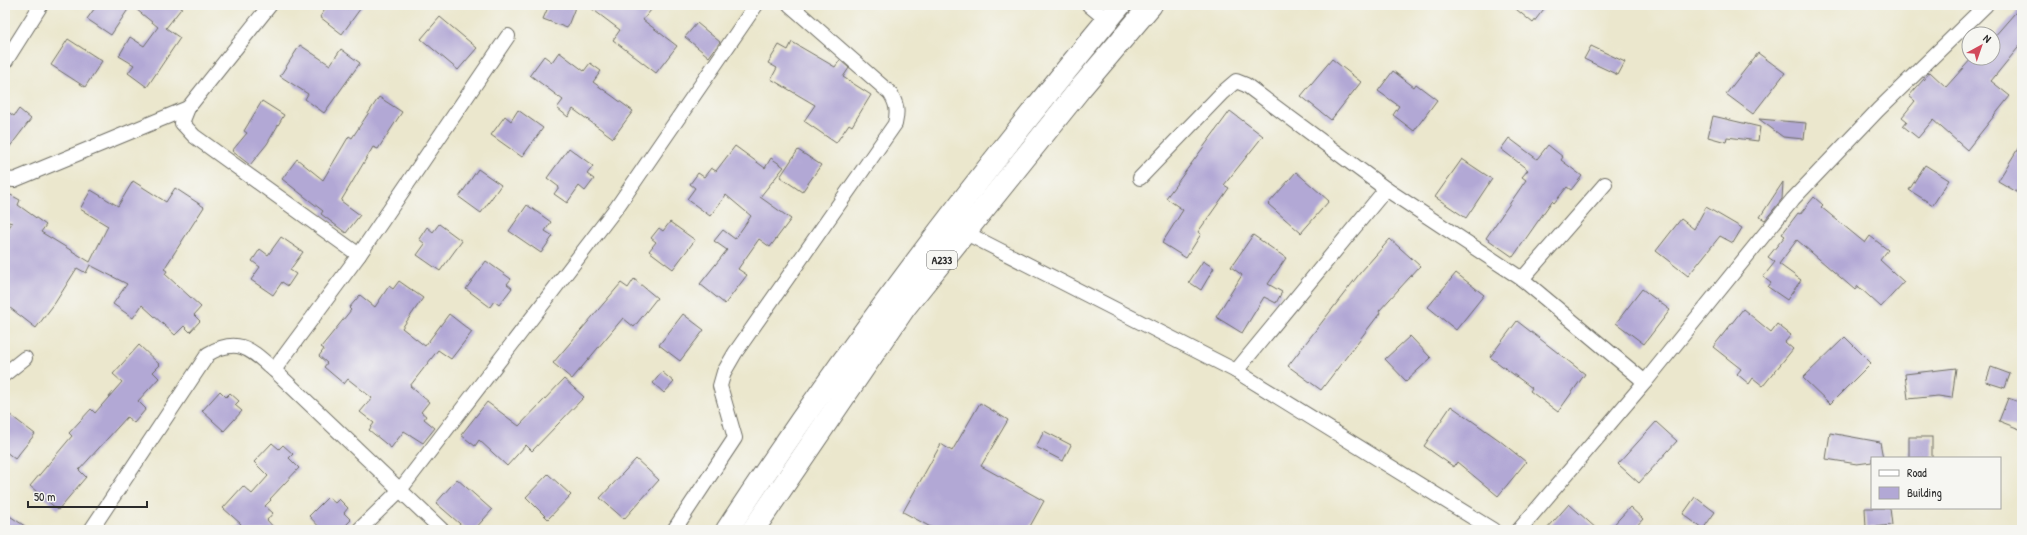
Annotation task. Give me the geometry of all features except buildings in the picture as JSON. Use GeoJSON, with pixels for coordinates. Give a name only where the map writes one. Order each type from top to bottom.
{"type":"FeatureCollection","features":[{"type":"Feature","properties":{"kind":"highway","name":"A233"},"geometry":{"type":"LineString","coordinates":[[752,530],[905,307],[1079,90],[1151,5]]}},
{"type":"Feature","properties":{"kind":"highway","name":"A233"},"geometry":{"type":"LineString","coordinates":[[727,530],[790,435],[892,292],[1060,76],[1114,12]]}},
{"type":"Feature","properties":{"kind":"street"},"geometry":{"type":"LineString","coordinates":[[5,62],[42,5]]}},
{"type":"Feature","properties":{"kind":"street"},"geometry":{"type":"LineString","coordinates":[[270,5],[188,108],[182,123],[194,136],[359,255]]}},
{"type":"Feature","properties":{"kind":"street"},"geometry":{"type":"LineString","coordinates":[[359,530],[400,490],[617,207],[756,5]]}},
{"type":"Feature","properties":{"kind":"street"},"geometry":{"type":"LineString","coordinates":[[674,530],[735,438],[720,386],[724,372],[735,353],[895,124],[898,113],[896,102],[890,93],[790,5]]}},
{"type":"Feature","properties":{"kind":"street"},"geometry":{"type":"LineString","coordinates":[[1089,5],[1114,12]]}},
{"type":"Feature","properties":{"kind":"street"},"geometry":{"type":"LineString","coordinates":[[1519,530],[1645,382],[1793,199],[1878,110],[1986,5]]}},
{"type":"Feature","properties":{"kind":"street"},"geometry":{"type":"LineString","coordinates":[[274,370],[359,255],[508,36]]}},
{"type":"Feature","properties":{"kind":"street"},"geometry":{"type":"LineString","coordinates":[[1140,178],[1222,93],[1236,81],[1246,85],[1386,188],[1522,280],[1645,382]]}},
{"type":"Feature","properties":{"kind":"street"},"geometry":{"type":"LineString","coordinates":[[5,179],[14,180],[188,108]]}},
{"type":"Feature","properties":{"kind":"street"},"geometry":{"type":"LineString","coordinates":[[1522,280],[1605,184]]}},
{"type":"Feature","properties":{"kind":"street"},"geometry":{"type":"LineString","coordinates":[[1236,371],[1386,188]]}},
{"type":"Feature","properties":{"kind":"street"},"geometry":{"type":"LineString","coordinates":[[964,232],[1236,371],[1492,530]]}},
{"type":"Feature","properties":{"kind":"street"},"geometry":{"type":"LineString","coordinates":[[91,530],[208,354],[219,348],[240,345],[250,350],[274,370],[442,530]]}},
{"type":"Feature","properties":{"kind":"street"},"geometry":{"type":"LineString","coordinates":[[5,374],[25,358]]}}]}
